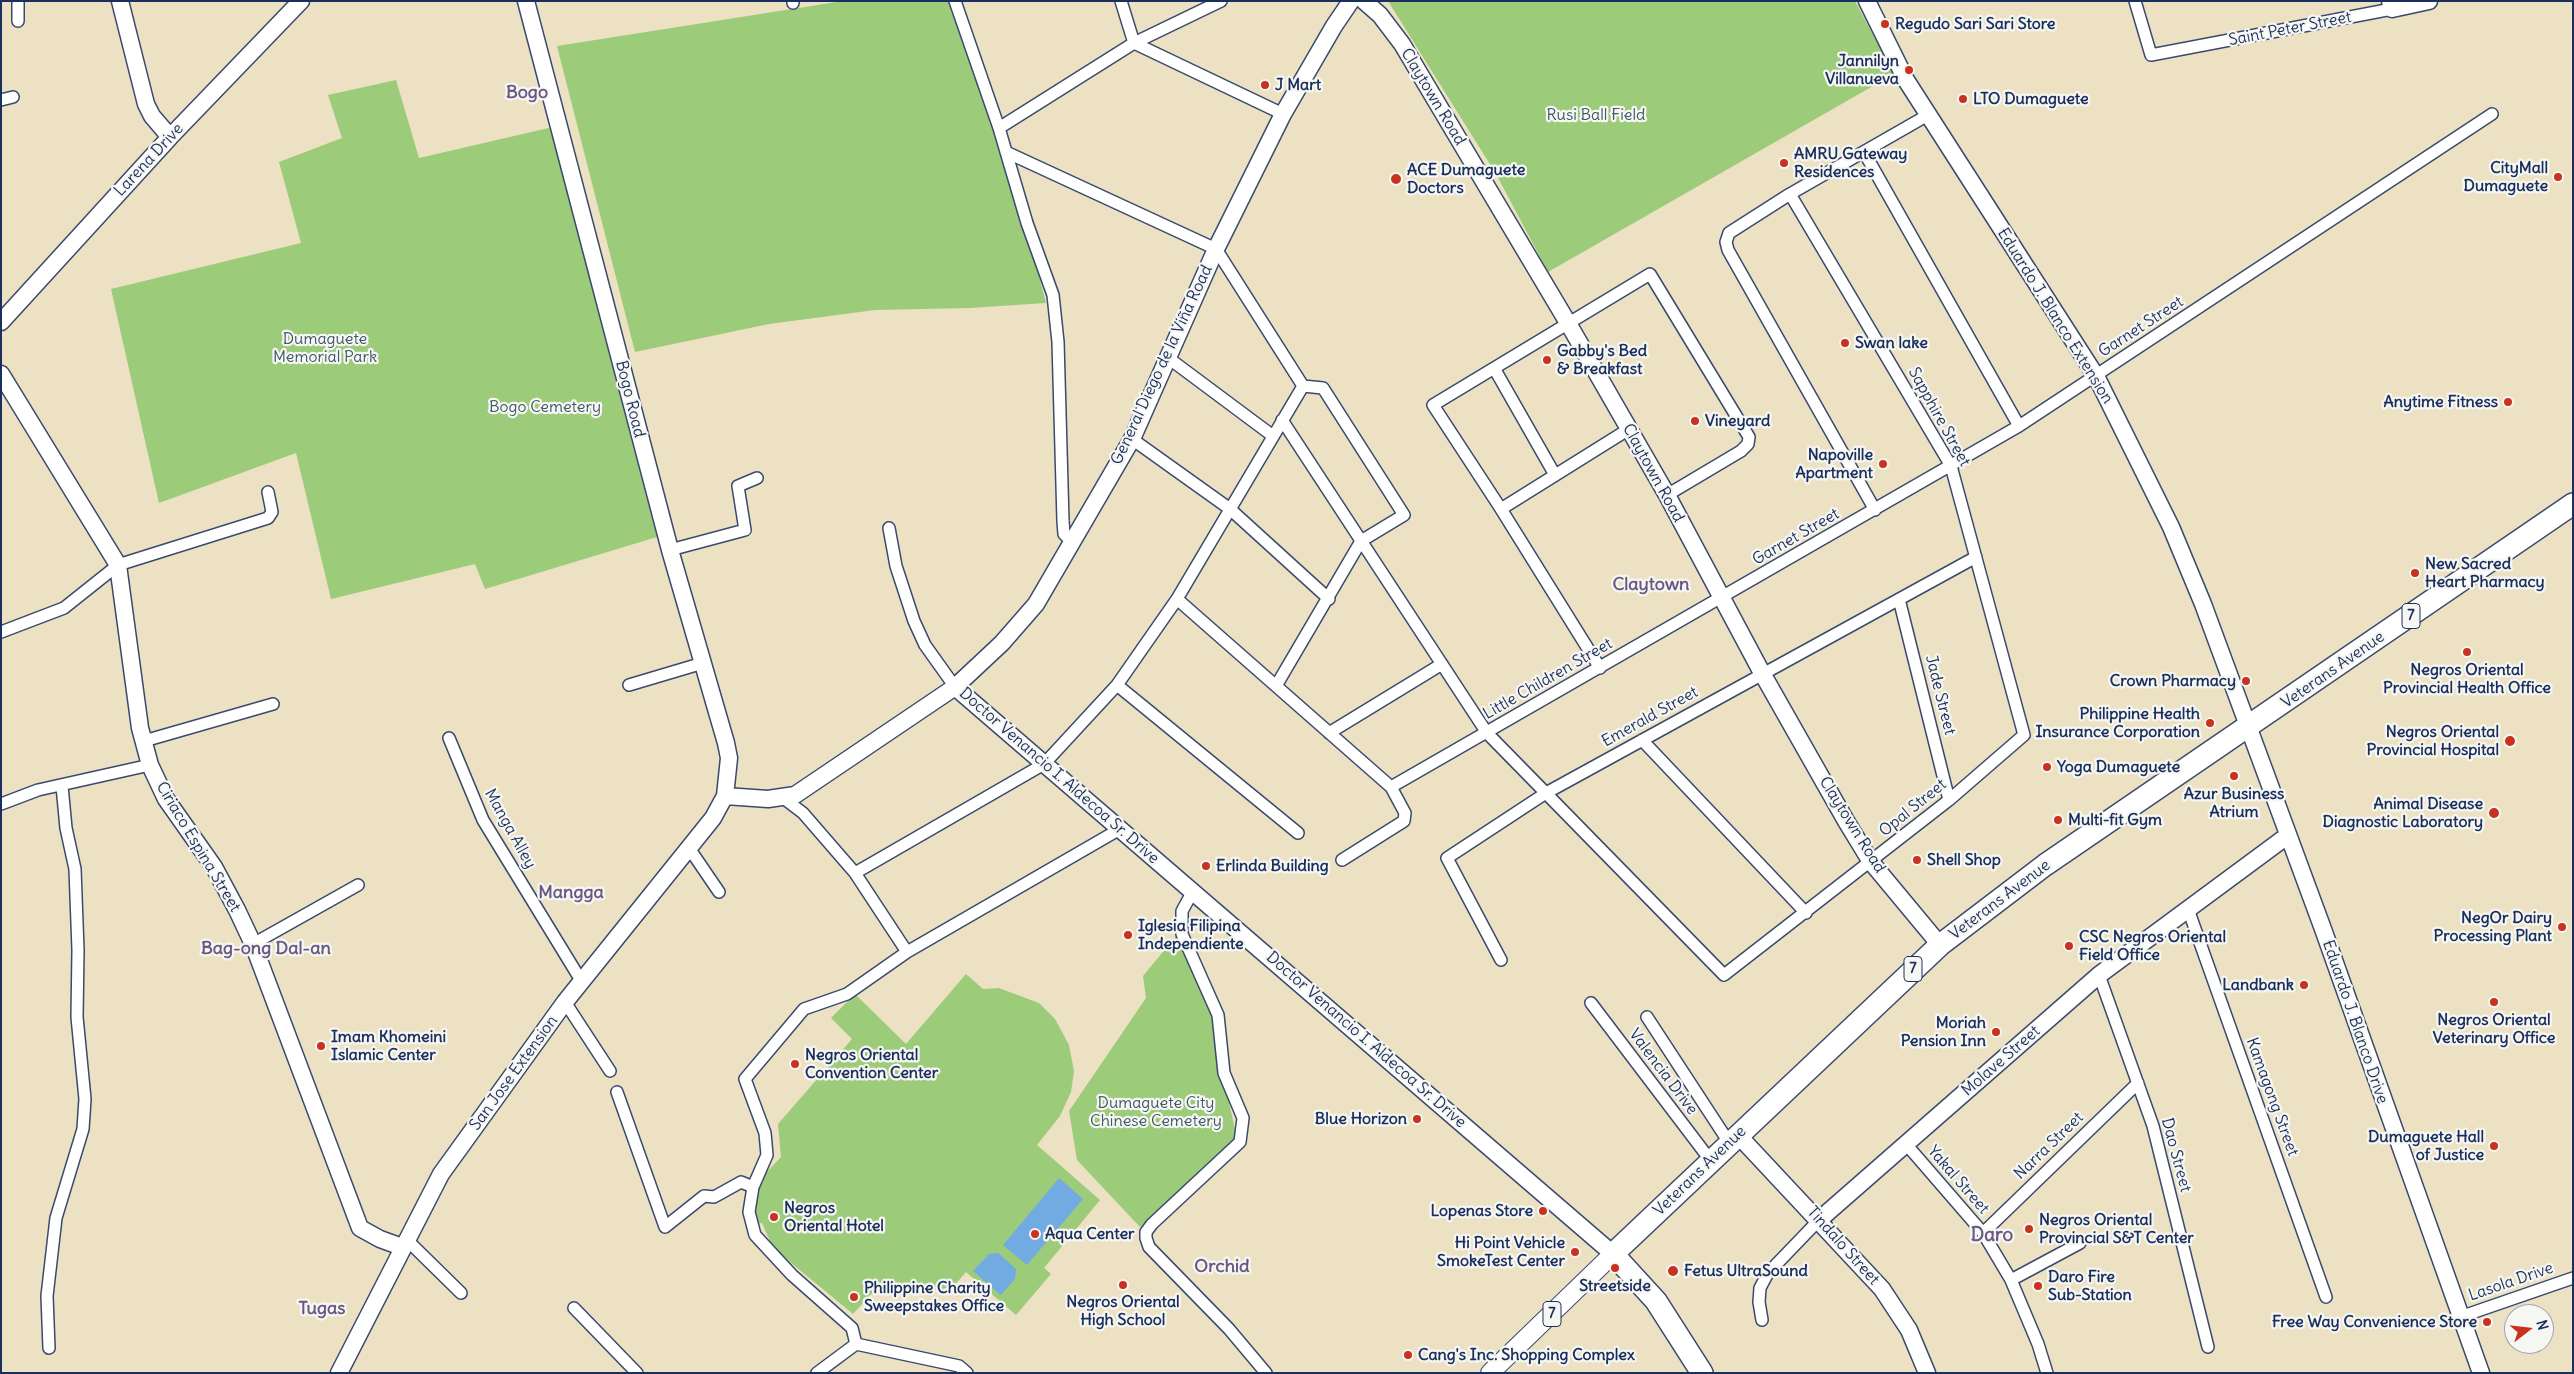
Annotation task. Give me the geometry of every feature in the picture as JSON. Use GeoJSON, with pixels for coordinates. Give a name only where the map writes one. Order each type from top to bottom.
{"type":"FeatureCollection","features":[{"type":"Feature","properties":{"kind":"highway","name":"Veterans Avenue"},"geometry":{"type":"LineString","coordinates":[[1613,1254],[1940,945],[2045,865],[2249,728],[2573,504]]}},
{"type":"Feature","properties":{"kind":"highway","name":"Doctor Venancio I. Aldecoa Sr. Drive"},"geometry":{"type":"LineString","coordinates":[[1613,1254],[1656,1302],[1702,1373]]}},
{"type":"Feature","properties":{"kind":"main road","name":"Veterans Avenue"},"geometry":{"type":"LineString","coordinates":[[1490,1373],[1613,1254]]}},
{"type":"Feature","properties":{"kind":"street"},"geometry":{"type":"LineString","coordinates":[[18,1],[18,21]]}},
{"type":"Feature","properties":{"kind":"street"},"geometry":{"type":"LineString","coordinates":[[120,1],[146,104],[158,124],[170,136]]}},
{"type":"Feature","properties":{"kind":"street","name":"Larena Drive"},"geometry":{"type":"LineString","coordinates":[[1,322],[170,136],[301,1]]}},
{"type":"Feature","properties":{"kind":"street","name":"Bogo Road"},"geometry":{"type":"LineString","coordinates":[[526,1],[670,550],[729,758],[725,796]]}},
{"type":"Feature","properties":{"kind":"street"},"geometry":{"type":"LineString","coordinates":[[955,1],[999,128],[1026,223],[1053,295],[1058,342],[1062,521],[1064,534],[1073,543]]}},
{"type":"Feature","properties":{"kind":"street"},"geometry":{"type":"LineString","coordinates":[[1121,1],[1134,44],[1283,114]]}},
{"type":"Feature","properties":{"kind":"street"},"geometry":{"type":"LineString","coordinates":[[999,128],[1134,44],[1220,1]]}},
{"type":"Feature","properties":{"kind":"street","name":"General Diego de la Viña Road"},"geometry":{"type":"LineString","coordinates":[[725,796],[750,799],[795,795],[955,687],[1002,643],[1036,604],[1132,438],[1216,249],[1283,114],[1334,26],[1351,1]]}},
{"type":"Feature","properties":{"kind":"street","name":"Claytown Road"},"geometry":{"type":"LineString","coordinates":[[1364,1],[1380,15],[1402,44],[1568,323],[1667,495],[1762,673],[1846,821],[1872,862],[1940,945]]}},
{"type":"Feature","properties":{"kind":"street","name":"Eduardo J. Blanco Extension"},"geometry":{"type":"LineString","coordinates":[[1867,1],[1900,70],[2096,376],[2171,527],[2203,604],[2249,728]]}},
{"type":"Feature","properties":{"kind":"street","name":"Saint Peter Street"},"geometry":{"type":"LineString","coordinates":[[2135,1],[2151,55],[2391,5],[2429,1]]}},
{"type":"Feature","properties":{"kind":"street","name":"Garnet Street"},"geometry":{"type":"LineString","coordinates":[[1722,598],[2020,426],[2492,114]]}},
{"type":"Feature","properties":{"kind":"street"},"geometry":{"type":"LineString","coordinates":[[1875,510],[1728,250],[1726,242],[1730,233],[1790,194],[1928,115]]}},
{"type":"Feature","properties":{"kind":"street"},"geometry":{"type":"LineString","coordinates":[[1006,152],[1216,249],[1303,386]]}},
{"type":"Feature","properties":{"kind":"street"},"geometry":{"type":"LineString","coordinates":[[1864,152],[2020,426]]}},
{"type":"Feature","properties":{"kind":"street","name":"Sapphire Street"},"geometry":{"type":"LineString","coordinates":[[1790,194],[1951,466],[2024,735]]}},
{"type":"Feature","properties":{"kind":"street"},"geometry":{"type":"LineString","coordinates":[[1600,668],[1501,509],[1432,405],[1650,274],[1723,397],[1747,432],[1749,441],[1741,451],[1667,495]]}},
{"type":"Feature","properties":{"kind":"street"},"geometry":{"type":"LineString","coordinates":[[1167,357],[1273,436]]}},
{"type":"Feature","properties":{"kind":"street"},"geometry":{"type":"LineString","coordinates":[[1494,368],[1555,475]]}},
{"type":"Feature","properties":{"kind":"street","name":"Ciriaco Espina Street"},"geometry":{"type":"LineString","coordinates":[[1,374],[118,565],[144,741],[150,764],[166,799],[214,867],[237,910],[252,944],[360,1228],[380,1239],[404,1243]]}},
{"type":"Feature","properties":{"kind":"street"},"geometry":{"type":"LineString","coordinates":[[855,873],[1044,764],[1117,685],[1177,599],[1303,386]]}},
{"type":"Feature","properties":{"kind":"street"},"geometry":{"type":"LineString","coordinates":[[1276,686],[1362,541],[1404,515],[1323,388],[1303,386]]}},
{"type":"Feature","properties":{"kind":"street"},"geometry":{"type":"LineString","coordinates":[[1282,420],[1487,732],[1546,793]]}},
{"type":"Feature","properties":{"kind":"street"},"geometry":{"type":"LineString","coordinates":[[1501,509],[1629,429]]}},
{"type":"Feature","properties":{"kind":"street"},"geometry":{"type":"LineString","coordinates":[[1132,438],[1230,509],[1329,599]]}},
{"type":"Feature","properties":{"kind":"street"},"geometry":{"type":"LineString","coordinates":[[670,550],[745,530],[738,486],[757,478]]}},
{"type":"Feature","properties":{"kind":"street"},"geometry":{"type":"LineString","coordinates":[[1,632],[64,608],[118,565],[268,518],[272,512],[268,492]]}},
{"type":"Feature","properties":{"kind":"street","name":"Doctor Venancio I. Aldecoa Sr. Drive"},"geometry":{"type":"LineString","coordinates":[[889,528],[896,566],[914,621],[925,645],[955,687],[1613,1254]]}},
{"type":"Feature","properties":{"kind":"street","name":"Emerald Street"},"geometry":{"type":"LineString","coordinates":[[1501,960],[1447,858],[1546,793],[1976,557]]}},
{"type":"Feature","properties":{"kind":"street","name":"Little Children Street"},"geometry":{"type":"LineString","coordinates":[[1391,787],[1722,598]]}},
{"type":"Feature","properties":{"kind":"street"},"geometry":{"type":"LineString","coordinates":[[1177,599],[1391,787],[1406,813],[1404,821],[1342,860]]}},
{"type":"Feature","properties":{"kind":"street","name":"Jade Street"},"geometry":{"type":"LineString","coordinates":[[1899,599],[1949,800]]}},
{"type":"Feature","properties":{"kind":"street"},"geometry":{"type":"LineString","coordinates":[[630,685],[703,662]]}},
{"type":"Feature","properties":{"kind":"street"},"geometry":{"type":"LineString","coordinates":[[1329,733],[1442,664]]}},
{"type":"Feature","properties":{"kind":"street"},"geometry":{"type":"LineString","coordinates":[[1117,685],[1298,832]]}},
{"type":"Feature","properties":{"kind":"street"},"geometry":{"type":"LineString","coordinates":[[144,741],[273,704]]}},
{"type":"Feature","properties":{"kind":"street","name":"Eduardo J. Blanco Drive"},"geometry":{"type":"LineString","coordinates":[[2249,728],[2287,836],[2323,929],[2481,1373]]}},
{"type":"Feature","properties":{"kind":"street","name":"Opal Street"},"geometry":{"type":"LineString","coordinates":[[1546,793],[1724,975],[1872,862],[1949,800],[2024,735]]}},
{"type":"Feature","properties":{"kind":"street","name":"Manga Alley"},"geometry":{"type":"LineString","coordinates":[[449,738],[483,820],[582,982]]}},
{"type":"Feature","properties":{"kind":"street"},"geometry":{"type":"LineString","coordinates":[[1642,740],[1806,913]]}},
{"type":"Feature","properties":{"kind":"street"},"geometry":{"type":"LineString","coordinates":[[1,804],[38,790],[62,786],[150,764]]}},
{"type":"Feature","properties":{"kind":"street"},"geometry":{"type":"LineString","coordinates":[[49,1348],[47,1296],[56,1218],[83,1129],[85,1099],[77,1017],[78,950],[74,869],[66,828],[62,786]]}},
{"type":"Feature","properties":{"kind":"street","name":"San Jose Extension"},"geometry":{"type":"LineString","coordinates":[[339,1373],[441,1174],[565,1002],[713,818],[725,796]]}},
{"type":"Feature","properties":{"kind":"street"},"geometry":{"type":"LineString","coordinates":[[782,797],[803,813],[855,873],[907,952]]}},
{"type":"Feature","properties":{"kind":"street"},"geometry":{"type":"LineString","coordinates":[[856,1344],[852,1328],[792,1275],[755,1234],[749,1212],[754,1187],[767,1155],[765,1133],[745,1079],[804,1009],[847,994],[907,952],[1120,829]]}},
{"type":"Feature","properties":{"kind":"street","name":"Molave Street"},"geometry":{"type":"LineString","coordinates":[[1762,1320],[1759,1302],[1760,1288],[1768,1273],[1819,1220],[2099,976],[2287,836]]}},
{"type":"Feature","properties":{"kind":"street"},"geometry":{"type":"LineString","coordinates":[[688,848],[719,892]]}},
{"type":"Feature","properties":{"kind":"street"},"geometry":{"type":"LineString","coordinates":[[252,944],[358,885]]}},
{"type":"Feature","properties":{"kind":"street"},"geometry":{"type":"LineString","coordinates":[[1193,891],[1182,911],[1182,934],[1218,1015],[1224,1073],[1243,1118],[1240,1142],[1152,1224],[1146,1232],[1146,1238],[1149,1247],[1229,1329],[1266,1373]]}},
{"type":"Feature","properties":{"kind":"street","name":"Kamagong Street"},"geometry":{"type":"LineString","coordinates":[[2188,909],[2326,1297]]}},
{"type":"Feature","properties":{"kind":"street","name":"Dao Street"},"geometry":{"type":"LineString","coordinates":[[2099,976],[2153,1126],[2208,1347]]}},
{"type":"Feature","properties":{"kind":"street"},"geometry":{"type":"LineString","coordinates":[[565,1002],[610,1071]]}},
{"type":"Feature","properties":{"kind":"street","name":"Valencia Drive"},"geometry":{"type":"LineString","coordinates":[[1591,1003],[1711,1161]]}},
{"type":"Feature","properties":{"kind":"street"},"geometry":{"type":"LineString","coordinates":[[1647,1017],[1734,1139]]}},
{"type":"Feature","properties":{"kind":"street","name":"Narra Street"},"geometry":{"type":"LineString","coordinates":[[1984,1233],[2138,1083]]}},
{"type":"Feature","properties":{"kind":"street"},"geometry":{"type":"LineString","coordinates":[[617,1092],[665,1227],[704,1196],[714,1197],[741,1182],[754,1187]]}},
{"type":"Feature","properties":{"kind":"street","name":"Tindalo Street"},"geometry":{"type":"LineString","coordinates":[[1734,1139],[1819,1220],[1882,1289],[1909,1330],[1927,1373]]}},
{"type":"Feature","properties":{"kind":"street","name":"Yakal Street"},"geometry":{"type":"LineString","coordinates":[[1906,1144],[1984,1233],[2011,1280],[2038,1344],[2047,1373]]}},
{"type":"Feature","properties":{"kind":"street"},"geometry":{"type":"LineString","coordinates":[[404,1243],[461,1293]]}},
{"type":"Feature","properties":{"kind":"street"},"geometry":{"type":"LineString","coordinates":[[2011,1280],[2080,1243]]}},
{"type":"Feature","properties":{"kind":"street","name":"Lasola Drive"},"geometry":{"type":"LineString","coordinates":[[2460,1317],[2573,1278]]}},
{"type":"Feature","properties":{"kind":"street"},"geometry":{"type":"LineString","coordinates":[[574,1308],[637,1373]]}},
{"type":"Feature","properties":{"kind":"street"},"geometry":{"type":"LineString","coordinates":[[817,1373],[856,1344],[959,1366],[967,1373]]}},
{"type":"Feature","properties":{"kind":"green space"},"geometry":{"type":"Polygon","coordinates":[[[843,1],[949,1],[1014,181],[1046,303],[970,308],[875,310],[769,324],[635,352],[557,46],[843,1]]]}},
{"type":"Feature","properties":{"kind":"green space","name":"Rusi Ball Field"},"geometry":{"type":"Polygon","coordinates":[[[1388,1],[1855,1],[1894,74],[1548,272],[1496,174],[1388,1]]]}},
{"type":"Feature","properties":{"kind":"green space","name":"Dumaguete Memorial Park"},"geometry":{"type":"Polygon","coordinates":[[[396,80],[419,158],[553,127],[590,281],[657,537],[485,589],[475,564],[331,599],[296,453],[159,503],[111,289],[301,243],[279,162],[342,138],[328,95],[396,80]]]}},
{"type":"Feature","properties":{"kind":"green space","name":"Dumaguete City Chinese Cemetery"},"geometry":{"type":"Polygon","coordinates":[[[1176,936],[1216,1022],[1219,1056],[1237,1139],[1140,1227],[1077,1160],[1069,1111],[1146,998],[1143,976],[1176,936]]]}},
{"type":"Feature","properties":{"kind":"green space"},"geometry":{"type":"Polygon","coordinates":[[[966,974],[983,989],[999,988],[1039,1003],[1055,1019],[1069,1045],[1074,1071],[1071,1092],[1060,1116],[1037,1145],[1100,1200],[1044,1268],[1051,1274],[1016,1315],[966,1272],[952,1288],[871,1294],[853,1314],[773,1248],[762,1223],[755,1224],[753,1187],[760,1186],[760,1179],[781,1157],[778,1124],[852,1039],[831,1018],[855,994],[906,1044],[966,974]]]}},
{"type":"Feature","properties":{"kind":"water"},"geometry":{"type":"Polygon","coordinates":[[[1059,1178],[1083,1199],[1027,1265],[1003,1245],[1059,1178]]]}},
{"type":"Feature","properties":{"kind":"water"},"geometry":{"type":"Polygon","coordinates":[[[998,1253],[1016,1269],[1015,1279],[1001,1295],[973,1271],[989,1254],[998,1253]]]}},
{"type":"Feature","properties":{"kind":"place","name":"Regudo Sari Sari Store"},"geometry":{"type":"Point","coordinates":[1885,24]}},
{"type":"Feature","properties":{"kind":"place","name":"Jannilyn Villanueva"},"geometry":{"type":"Point","coordinates":[1909,70]}},
{"type":"Feature","properties":{"kind":"place","name":"J Mart"},"geometry":{"type":"Point","coordinates":[1265,85]}},
{"type":"Feature","properties":{"kind":"place","name":"LTO Dumaguete"},"geometry":{"type":"Point","coordinates":[1963,99]}},
{"type":"Feature","properties":{"kind":"place","name":"AMRU Gateway Residences"},"geometry":{"type":"Point","coordinates":[1784,163]}},
{"type":"Feature","properties":{"kind":"place","name":"CityMall Dumaguete"},"geometry":{"type":"Point","coordinates":[2558,177]}},
{"type":"Feature","properties":{"kind":"place","name":"ACE Dumaguete Doctors"},"geometry":{"type":"Point","coordinates":[1396,179]}},
{"type":"Feature","properties":{"kind":"place","name":"Swan lake"},"geometry":{"type":"Point","coordinates":[1845,343]}},
{"type":"Feature","properties":{"kind":"place","name":"Gabby's Bed & Breakfast"},"geometry":{"type":"Point","coordinates":[1547,360]}},
{"type":"Feature","properties":{"kind":"place","name":"Anytime Fitness"},"geometry":{"type":"Point","coordinates":[2508,402]}},
{"type":"Feature","properties":{"kind":"place","name":"Vineyard"},"geometry":{"type":"Point","coordinates":[1695,421]}},
{"type":"Feature","properties":{"kind":"place","name":"Napoville Apartment"},"geometry":{"type":"Point","coordinates":[1883,464]}},
{"type":"Feature","properties":{"kind":"place","name":"New Sacred Heart Pharmacy"},"geometry":{"type":"Point","coordinates":[2415,573]}},
{"type":"Feature","properties":{"kind":"place","name":"Negros Oriental Provincial Health Office"},"geometry":{"type":"Point","coordinates":[2467,652]}},
{"type":"Feature","properties":{"kind":"place","name":"Crown Pharmacy"},"geometry":{"type":"Point","coordinates":[2246,681]}},
{"type":"Feature","properties":{"kind":"place","name":"Philippine Health Insurance Corporation"},"geometry":{"type":"Point","coordinates":[2210,723]}},
{"type":"Feature","properties":{"kind":"place","name":"Negros Oriental Provincial Hospital"},"geometry":{"type":"Point","coordinates":[2510,741]}},
{"type":"Feature","properties":{"kind":"place","name":"Yoga Dumaguete"},"geometry":{"type":"Point","coordinates":[2047,767]}},
{"type":"Feature","properties":{"kind":"place","name":"Azur Business Atrium"},"geometry":{"type":"Point","coordinates":[2234,776]}},
{"type":"Feature","properties":{"kind":"place","name":"Animal Disease Diagnostic Laboratory"},"geometry":{"type":"Point","coordinates":[2494,813]}},
{"type":"Feature","properties":{"kind":"place","name":"Multi-fit Gym"},"geometry":{"type":"Point","coordinates":[2058,820]}},
{"type":"Feature","properties":{"kind":"place","name":"Shell Shop"},"geometry":{"type":"Point","coordinates":[1917,860]}},
{"type":"Feature","properties":{"kind":"place","name":"Erlinda Building"},"geometry":{"type":"Point","coordinates":[1206,866]}},
{"type":"Feature","properties":{"kind":"place","name":"NegOr Dairy Processing Plant"},"geometry":{"type":"Point","coordinates":[2562,927]}},
{"type":"Feature","properties":{"kind":"place","name":"Iglesia Filipina Independiente"},"geometry":{"type":"Point","coordinates":[1128,935]}},
{"type":"Feature","properties":{"kind":"place","name":"CSC Negros Oriental Field Office"},"geometry":{"type":"Point","coordinates":[2069,946]}},
{"type":"Feature","properties":{"kind":"place","name":"Landbank"},"geometry":{"type":"Point","coordinates":[2304,985]}},
{"type":"Feature","properties":{"kind":"place","name":"Negros Oriental Veterinary Office"},"geometry":{"type":"Point","coordinates":[2494,1002]}},
{"type":"Feature","properties":{"kind":"place","name":"Moriah Pension Inn"},"geometry":{"type":"Point","coordinates":[1996,1032]}},
{"type":"Feature","properties":{"kind":"place","name":"Imam Khomeini Islamic Center"},"geometry":{"type":"Point","coordinates":[321,1046]}},
{"type":"Feature","properties":{"kind":"place","name":"Negros Oriental Convention Center"},"geometry":{"type":"Point","coordinates":[795,1064]}},
{"type":"Feature","properties":{"kind":"place","name":"Blue Horizon"},"geometry":{"type":"Point","coordinates":[1417,1119]}},
{"type":"Feature","properties":{"kind":"place","name":"Dumaguete Hall of Justice"},"geometry":{"type":"Point","coordinates":[2494,1146]}},
{"type":"Feature","properties":{"kind":"place","name":"Lopenas Store"},"geometry":{"type":"Point","coordinates":[1543,1211]}},
{"type":"Feature","properties":{"kind":"place","name":"Negros Oriental Hotel"},"geometry":{"type":"Point","coordinates":[774,1217]}},
{"type":"Feature","properties":{"kind":"place","name":"Negros Oriental Provincial S&T Center"},"geometry":{"type":"Point","coordinates":[2029,1229]}},
{"type":"Feature","properties":{"kind":"place","name":"Aqua Center"},"geometry":{"type":"Point","coordinates":[1035,1234]}},
{"type":"Feature","properties":{"kind":"place","name":"Hi Point Vehicle SmokeTest Center"},"geometry":{"type":"Point","coordinates":[1575,1252]}},
{"type":"Feature","properties":{"kind":"place","name":"Streetside"},"geometry":{"type":"Point","coordinates":[1615,1268]}},
{"type":"Feature","properties":{"kind":"place","name":"Fetus UltraSound"},"geometry":{"type":"Point","coordinates":[1673,1271]}},
{"type":"Feature","properties":{"kind":"place","name":"Negros Oriental High School"},"geometry":{"type":"Point","coordinates":[1123,1285]}},
{"type":"Feature","properties":{"kind":"place","name":"Daro Fire Sub-Station"},"geometry":{"type":"Point","coordinates":[2038,1286]}},
{"type":"Feature","properties":{"kind":"place","name":"Philippine Charity Sweepstakes Office"},"geometry":{"type":"Point","coordinates":[854,1297]}},
{"type":"Feature","properties":{"kind":"place","name":"Free Way Convenience Store"},"geometry":{"type":"Point","coordinates":[2487,1322]}},
{"type":"Feature","properties":{"kind":"place","name":"Cang's Inc. Shopping Complex"},"geometry":{"type":"Point","coordinates":[1408,1355]}},
{"type":"Feature","properties":{"kind":"district","name":"Bogo"},"geometry":{"type":"Point","coordinates":[527,93]}},
{"type":"Feature","properties":{"kind":"district","name":"Claytown"},"geometry":{"type":"Point","coordinates":[1651,585]}},
{"type":"Feature","properties":{"kind":"district","name":"Mangga"},"geometry":{"type":"Point","coordinates":[571,893]}},
{"type":"Feature","properties":{"kind":"district","name":"Bag-ong Dal-an"},"geometry":{"type":"Point","coordinates":[266,949]}},
{"type":"Feature","properties":{"kind":"district","name":"Daro"},"geometry":{"type":"Point","coordinates":[1992,1236]}},
{"type":"Feature","properties":{"kind":"district","name":"Orchid"},"geometry":{"type":"Point","coordinates":[1222,1267]}},
{"type":"Feature","properties":{"kind":"district","name":"Tugas"},"geometry":{"type":"Point","coordinates":[322,1309]}},
{"type":"Feature","properties":{"kind":"park label","name":"Bogo Cemetery"},"geometry":{"type":"Point","coordinates":[545,407]}}]}
